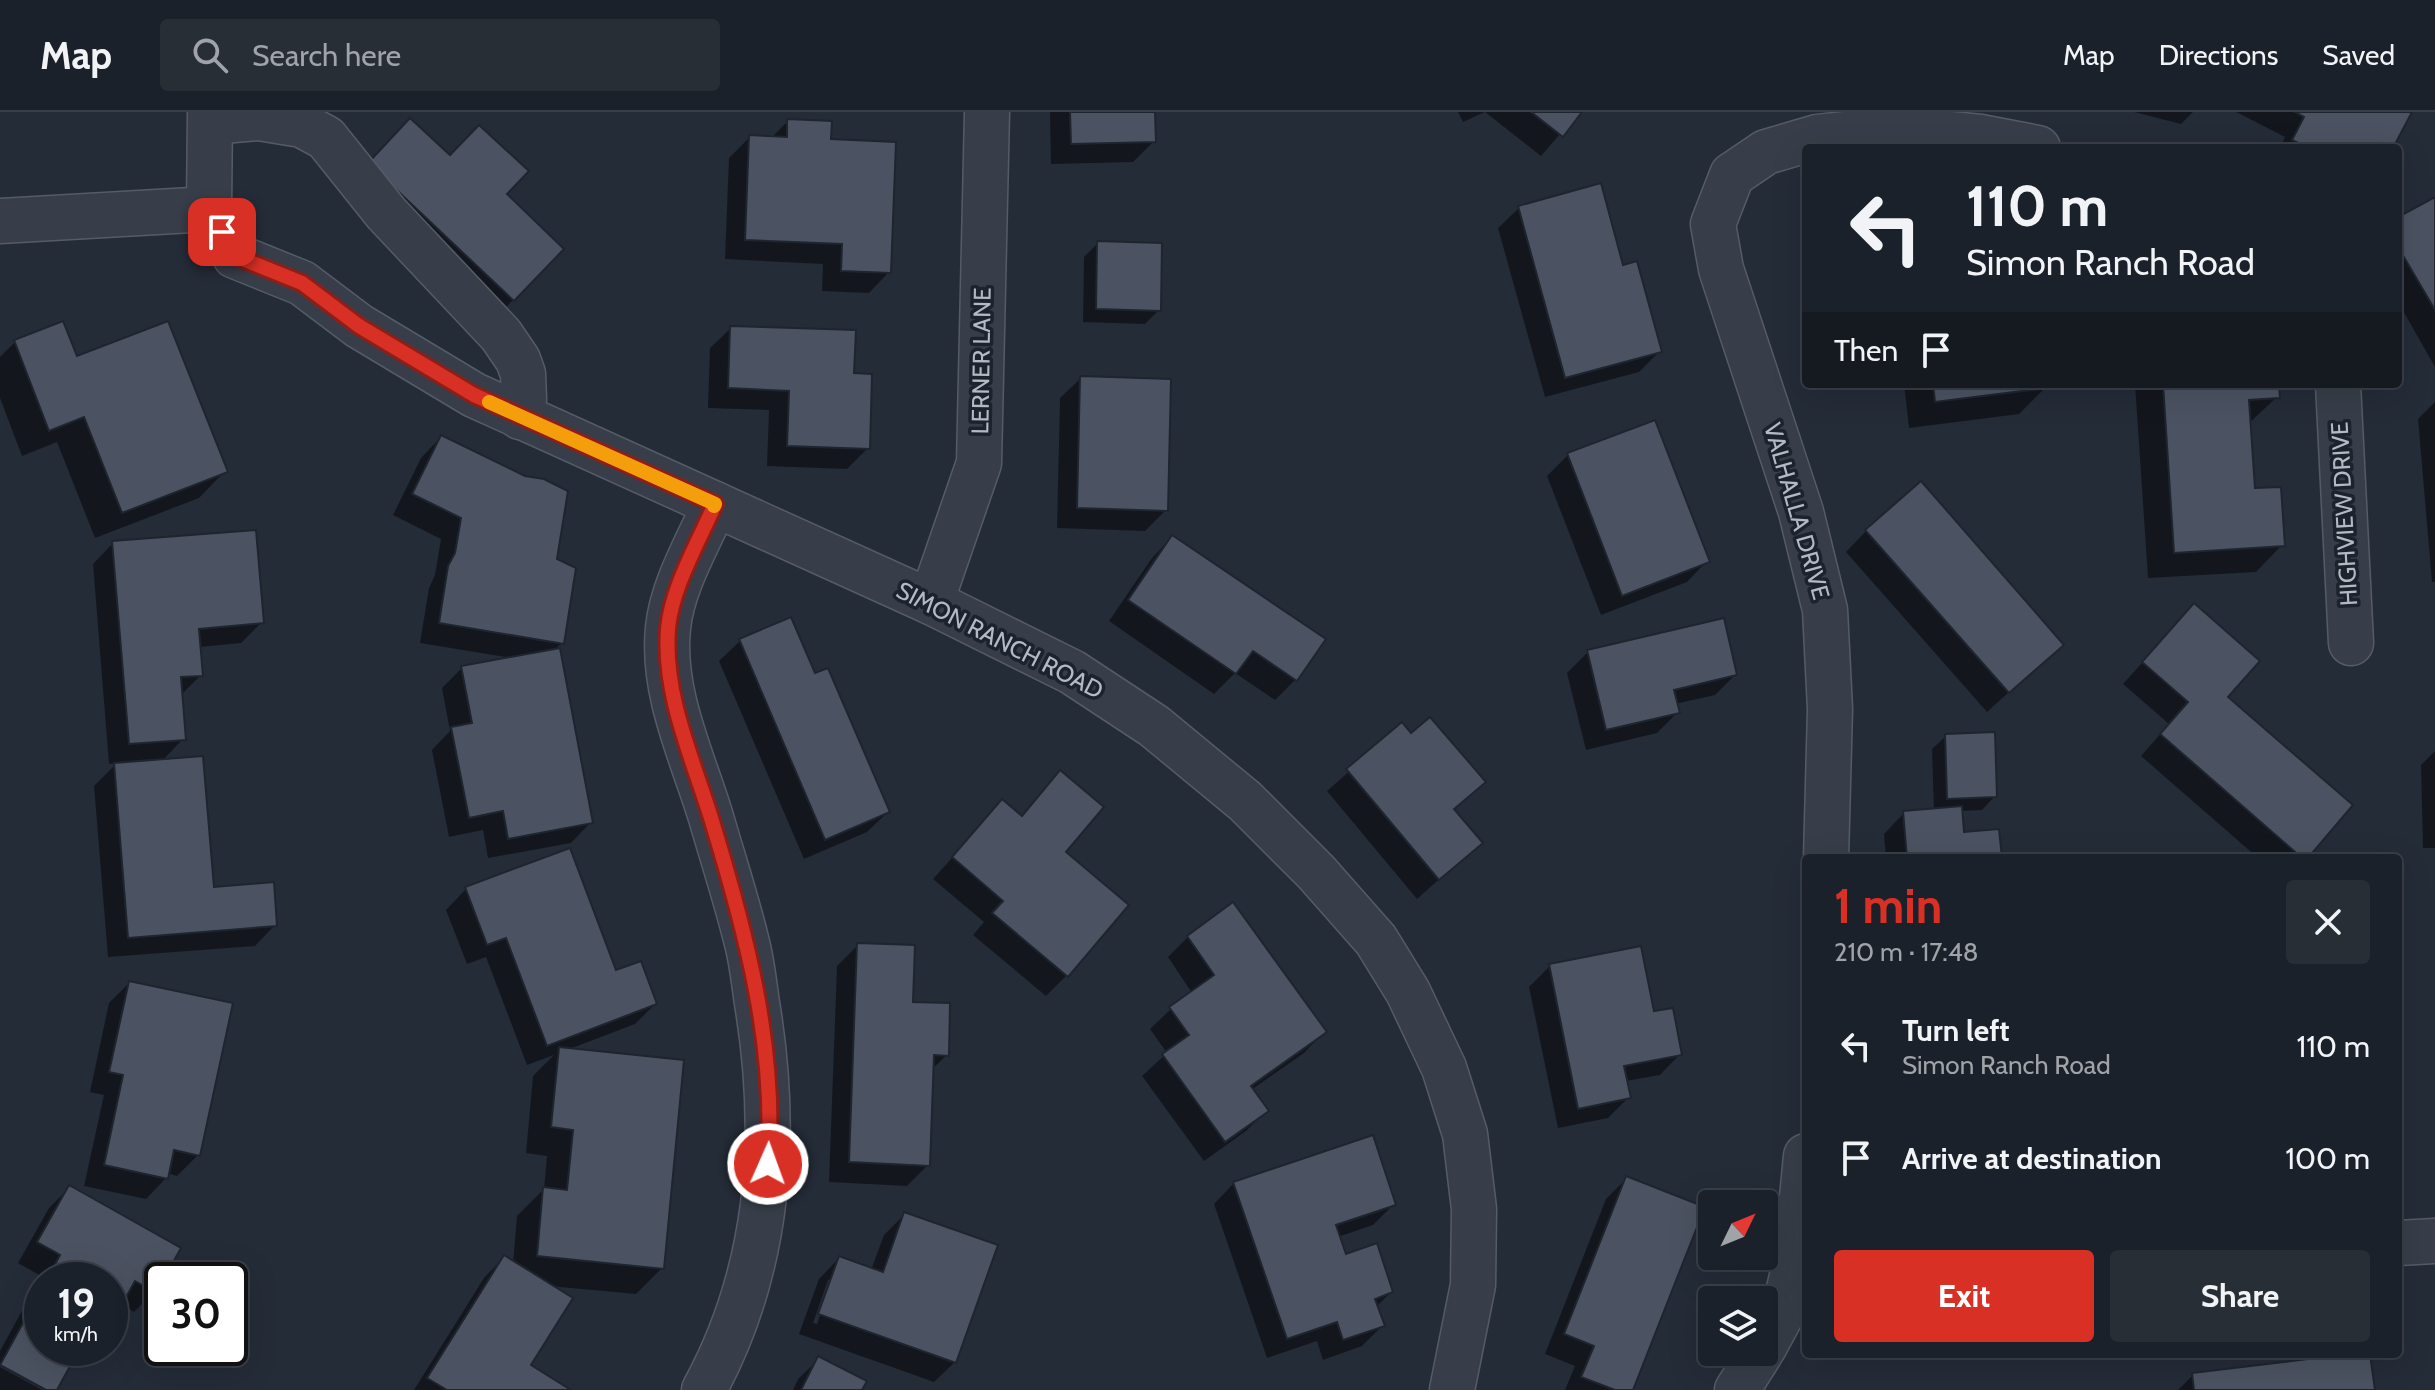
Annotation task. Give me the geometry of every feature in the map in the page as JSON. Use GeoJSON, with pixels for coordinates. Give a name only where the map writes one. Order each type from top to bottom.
{"type":"FeatureCollection","features":[{"type":"Feature","properties":{"kind":"street","name":"LERNER LANE"},"geometry":{"type":"LineString","coordinates":[[931,602],[979,463],[987,112]]}},
{"type":"Feature","properties":{"kind":"street"},"geometry":{"type":"LineString","coordinates":[[0,221],[209,209],[210,117],[259,118],[302,125],[326,138],[386,213],[501,335],[518,360],[523,374],[524,399],[520,417]]}},
{"type":"Feature","properties":{"kind":"street","name":"VALHALLA DRIVE"},"geometry":{"type":"LineString","coordinates":[[1826,854],[1830,709],[1825,610],[1801,512],[1721,269],[1713,224],[1732,175],[1766,152],[1817,137],[1864,132],[1931,132],[2017,144]]}},
{"type":"Feature","properties":{"kind":"street","name":"SIMON RANCH ROAD"},"geometry":{"type":"LineString","coordinates":[[209,209],[235,256],[302,283],[359,326],[474,395],[931,602],[1072,672],[1154,726],[1245,801],[1316,872],[1376,940],[1408,992],[1444,1068],[1465,1134],[1474,1209],[1473,1285],[1452,1390]]}},
{"type":"Feature","properties":{"kind":"street","name":"HIGHVIEW DRIVE"},"geometry":{"type":"LineString","coordinates":[[2338,388],[2351,643]]}},
{"type":"Feature","properties":{"kind":"street"},"geometry":{"type":"LineString","coordinates":[[704,1390],[746,1289],[764,1217],[770,1137],[766,1058],[748,945],[669,683],[668,627],[679,586],[715,504]]}},
{"type":"Feature","properties":{"kind":"street"},"geometry":{"type":"LineString","coordinates":[[1785,1323],[1802,1197]]}},
{"type":"Feature","properties":{"kind":"street"},"geometry":{"type":"LineString","coordinates":[[2402,1243],[2435,1241]]}},
{"type":"Feature","properties":{"kind":"street"},"geometry":{"type":"LineString","coordinates":[[1737,1390],[1752,1366]]}},
{"type":"Feature","properties":{"kind":"building"},"geometry":{"type":"Polygon","coordinates":[[[1070,112],[1155,112],[1156,142],[1071,144],[1070,112]]]}},
{"type":"Feature","properties":{"kind":"building"},"geometry":{"type":"Polygon","coordinates":[[[1531,112],[1582,112],[1563,137],[1531,112]]]}},
{"type":"Feature","properties":{"kind":"building"},"geometry":{"type":"Polygon","coordinates":[[[2295,112],[2412,112],[2395,144],[2300,144],[2292,140],[2304,117],[2295,112]]]}},
{"type":"Feature","properties":{"kind":"building"},"geometry":{"type":"Polygon","coordinates":[[[410,118],[450,155],[479,125],[529,171],[507,194],[564,249],[514,301],[368,163],[410,118]]]}},
{"type":"Feature","properties":{"kind":"building"},"geometry":{"type":"Polygon","coordinates":[[[787,119],[832,121],[831,139],[896,142],[891,273],[841,271],[842,244],[745,240],[749,135],[787,137],[787,119]]]}},
{"type":"Feature","properties":{"kind":"building"},"geometry":{"type":"Polygon","coordinates":[[[1601,183],[1623,265],[1637,261],[1662,352],[1565,378],[1518,206],[1601,183]]]}},
{"type":"Feature","properties":{"kind":"building"},"geometry":{"type":"Polygon","coordinates":[[[2435,197],[2435,310],[2402,254],[2402,215],[2435,197]]]}},
{"type":"Feature","properties":{"kind":"building"},"geometry":{"type":"Polygon","coordinates":[[[1097,241],[1162,243],[1161,311],[1096,309],[1097,241]]]}},
{"type":"Feature","properties":{"kind":"building"},"geometry":{"type":"Polygon","coordinates":[[[63,321],[77,356],[168,321],[228,472],[122,513],[84,417],[49,431],[14,340],[63,321]]]}},
{"type":"Feature","properties":{"kind":"building"},"geometry":{"type":"Polygon","coordinates":[[[730,326],[856,330],[854,373],[872,374],[870,449],[787,446],[789,391],[728,388],[730,326]]]}},
{"type":"Feature","properties":{"kind":"building"},"geometry":{"type":"Polygon","coordinates":[[[1080,376],[1171,379],[1168,511],[1077,508],[1080,376]]]}},
{"type":"Feature","properties":{"kind":"building"},"geometry":{"type":"Polygon","coordinates":[[[1933,388],[2047,388],[1935,402],[1933,388]]]}},
{"type":"Feature","properties":{"kind":"building"},"geometry":{"type":"Polygon","coordinates":[[[2163,388],[2279,388],[2280,398],[2249,400],[2255,488],[2281,487],[2285,546],[2174,553],[2163,388]]]}},
{"type":"Feature","properties":{"kind":"building"},"geometry":{"type":"Polygon","coordinates":[[[1655,420],[1710,562],[1622,596],[1567,453],[1655,420]]]}},
{"type":"Feature","properties":{"kind":"building"},"geometry":{"type":"Polygon","coordinates":[[[441,435],[525,476],[544,479],[568,491],[557,559],[576,568],[564,644],[439,623],[448,566],[455,553],[461,518],[412,494],[441,435]]]}},
{"type":"Feature","properties":{"kind":"building"},"geometry":{"type":"Polygon","coordinates":[[[1921,481],[2064,645],[2009,693],[1865,530],[1921,481]]]}},
{"type":"Feature","properties":{"kind":"building"},"geometry":{"type":"Polygon","coordinates":[[[256,530],[264,623],[199,629],[203,676],[181,677],[186,740],[129,744],[112,541],[256,530]]]}},
{"type":"Feature","properties":{"kind":"building"},"geometry":{"type":"Polygon","coordinates":[[[1172,535],[1326,639],[1297,681],[1253,651],[1236,674],[1128,600],[1172,535]]]}},
{"type":"Feature","properties":{"kind":"building"},"geometry":{"type":"Polygon","coordinates":[[[2194,603],[2260,661],[2228,697],[2353,805],[2311,854],[2297,854],[2160,734],[2188,702],[2142,662],[2194,603]]]}},
{"type":"Feature","properties":{"kind":"building"},"geometry":{"type":"Polygon","coordinates":[[[791,617],[815,673],[828,668],[890,812],[825,840],[739,639],[791,617]]]}},
{"type":"Feature","properties":{"kind":"building"},"geometry":{"type":"Polygon","coordinates":[[[1724,618],[1737,675],[1674,690],[1680,713],[1606,730],[1587,650],[1724,618]]]}},
{"type":"Feature","properties":{"kind":"building"},"geometry":{"type":"Polygon","coordinates":[[[560,648],[593,823],[508,839],[503,811],[469,818],[451,727],[472,723],[461,666],[560,648]]]}},
{"type":"Feature","properties":{"kind":"building"},"geometry":{"type":"Polygon","coordinates":[[[1430,717],[1486,782],[1454,809],[1483,843],[1439,880],[1346,769],[1402,722],[1411,733],[1430,717]]]}},
{"type":"Feature","properties":{"kind":"building"},"geometry":{"type":"Polygon","coordinates":[[[1995,732],[1997,797],[1947,799],[1945,734],[1995,732]]]}},
{"type":"Feature","properties":{"kind":"building"},"geometry":{"type":"Polygon","coordinates":[[[203,756],[214,887],[274,882],[277,926],[128,938],[114,763],[203,756]]]}},
{"type":"Feature","properties":{"kind":"building"},"geometry":{"type":"Polygon","coordinates":[[[1060,770],[1104,807],[1066,852],[1129,905],[1068,977],[992,913],[1003,901],[952,857],[1002,799],[1022,816],[1060,770]]]}},
{"type":"Feature","properties":{"kind":"building"},"geometry":{"type":"Polygon","coordinates":[[[1962,806],[1964,832],[1999,829],[2002,854],[1907,854],[1903,811],[1962,806]]]}},
{"type":"Feature","properties":{"kind":"building"},"geometry":{"type":"Polygon","coordinates":[[[570,848],[616,970],[641,961],[657,1004],[547,1046],[506,938],[487,945],[465,887],[570,848]]]}},
{"type":"Feature","properties":{"kind":"building"},"geometry":{"type":"Polygon","coordinates":[[[1233,902],[1327,1032],[1251,1086],[1269,1111],[1225,1142],[1162,1054],[1189,1035],[1169,1007],[1214,975],[1187,936],[1233,902]]]}},
{"type":"Feature","properties":{"kind":"building"},"geometry":{"type":"Polygon","coordinates":[[[857,943],[915,945],[913,1002],[950,1003],[949,1056],[934,1055],[930,1166],[849,1162],[857,943]]]}},
{"type":"Feature","properties":{"kind":"building"},"geometry":{"type":"Polygon","coordinates":[[[1641,946],[1654,1011],[1673,1008],[1682,1055],[1624,1066],[1631,1098],[1578,1109],[1549,964],[1641,946]]]}},
{"type":"Feature","properties":{"kind":"building"},"geometry":{"type":"Polygon","coordinates":[[[129,981],[233,1003],[200,1156],[174,1150],[168,1179],[104,1165],[123,1075],[109,1072],[129,981]]]}},
{"type":"Feature","properties":{"kind":"building"},"geometry":{"type":"Polygon","coordinates":[[[559,1047],[684,1060],[664,1269],[537,1256],[543,1187],[567,1190],[573,1130],[551,1127],[559,1047]]]}},
{"type":"Feature","properties":{"kind":"building"},"geometry":{"type":"Polygon","coordinates":[[[1373,1135],[1396,1205],[1336,1225],[1346,1254],[1377,1243],[1393,1292],[1375,1299],[1385,1326],[1343,1340],[1337,1322],[1287,1339],[1233,1182],[1373,1135]]]}},
{"type":"Feature","properties":{"kind":"building"},"geometry":{"type":"Polygon","coordinates":[[[1626,1176],[1698,1204],[1698,1225],[1633,1390],[1615,1390],[1581,1377],[1594,1346],[1564,1334],[1626,1176]]]}},
{"type":"Feature","properties":{"kind":"building"},"geometry":{"type":"Polygon","coordinates":[[[69,1185],[181,1248],[173,1262],[144,1262],[144,1286],[135,1281],[128,1294],[128,1262],[56,1262],[60,1255],[37,1242],[69,1185]]]}},
{"type":"Feature","properties":{"kind":"building"},"geometry":{"type":"Polygon","coordinates":[[[904,1212],[998,1245],[956,1363],[818,1314],[839,1256],[883,1272],[904,1212]]]}},
{"type":"Feature","properties":{"kind":"building"},"geometry":{"type":"Polygon","coordinates":[[[504,1255],[573,1298],[531,1365],[571,1390],[447,1390],[427,1378],[504,1255]]]}},
{"type":"Feature","properties":{"kind":"building"},"geometry":{"type":"Polygon","coordinates":[[[24,1321],[24,1366],[70,1366],[57,1390],[46,1390],[0,1365],[24,1321]]]}},
{"type":"Feature","properties":{"kind":"building"},"geometry":{"type":"Polygon","coordinates":[[[818,1356],[867,1381],[862,1390],[801,1390],[818,1356]]]}},
{"type":"Feature","properties":{"kind":"building"},"geometry":{"type":"Polygon","coordinates":[[[2316,1358],[2371,1358],[2375,1390],[2194,1390],[2192,1373],[2316,1358]]]}},
{"type":"Feature","properties":{"kind":"slow traffic"},"geometry":{"type":"LineString","coordinates":[[489,402],[714,506]]}},
{"type":"Feature","properties":{"kind":"route"},"geometry":{"type":"LineString","coordinates":[[222,232],[235,256],[302,283],[359,326],[474,395],[715,504],[679,586],[668,627],[669,683],[748,945],[766,1058],[770,1137],[768,1164]]}}]}
